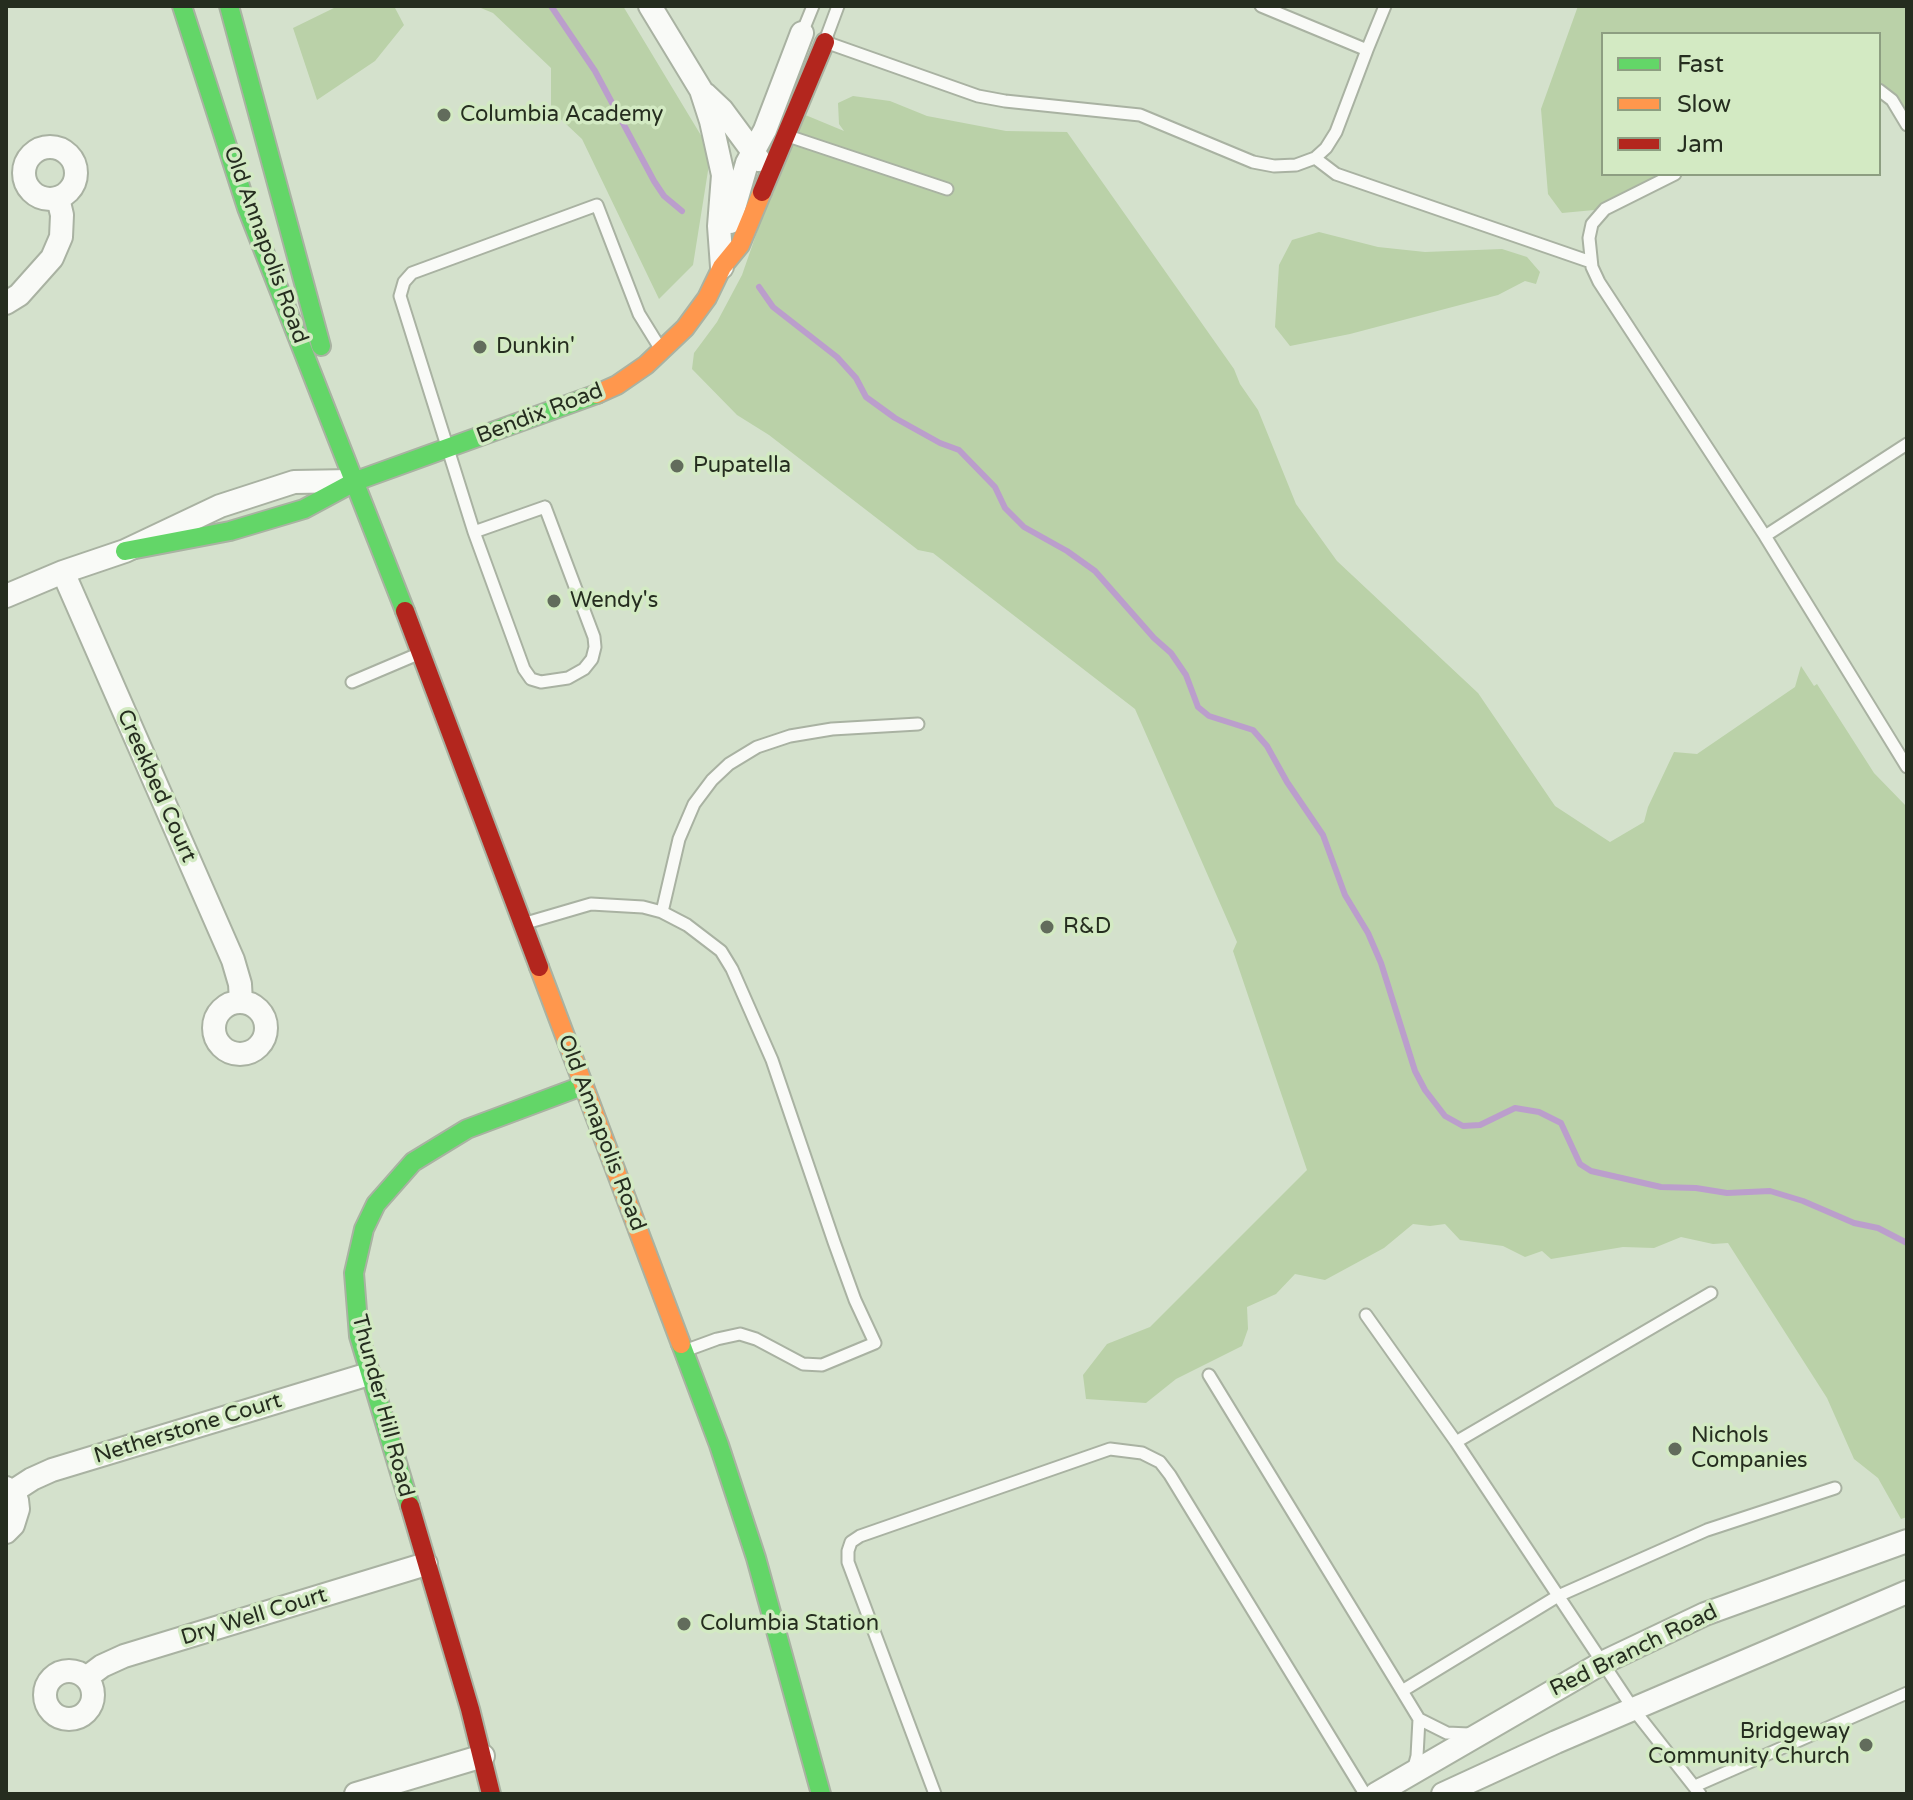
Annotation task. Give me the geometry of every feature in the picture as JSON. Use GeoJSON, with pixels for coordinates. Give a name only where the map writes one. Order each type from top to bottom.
{"type":"FeatureCollection","features":[{"type":"Feature","properties":{"kind":"main road","name":"Old Annapolis Road"},"geometry":{"type":"LineString","coordinates":[[182,6],[247,208],[356,481],[582,1086],[685,1351],[756,1558],[821,1794]]}},
{"type":"Feature","properties":{"kind":"main road","name":"Old Annapolis Road"},"geometry":{"type":"LineString","coordinates":[[229,6],[356,481]]}},
{"type":"Feature","properties":{"kind":"main road","name":"Bendix Road"},"geometry":{"type":"LineString","coordinates":[[356,481],[576,403],[617,385],[663,351],[707,298],[722,267],[740,245],[769,169],[776,133],[825,42]]}},
{"type":"Feature","properties":{"kind":"main road","name":"Thunder Hill Road"},"geometry":{"type":"LineString","coordinates":[[491,1794],[483,1756],[359,1336],[354,1273],[364,1229],[376,1204],[403,1172],[436,1146],[467,1129],[582,1086]]}},
{"type":"Feature","properties":{"kind":"street"},"geometry":{"type":"LineString","coordinates":[[650,6],[701,90],[722,110],[752,153],[769,169]]}},
{"type":"Feature","properties":{"kind":"street","name":"Bendix Road"},"geometry":{"type":"LineString","coordinates":[[722,267],[725,240],[752,153],[776,133],[802,33]]}},
{"type":"Feature","properties":{"kind":"street"},"geometry":{"type":"LineString","coordinates":[[701,90],[723,175],[719,226],[722,267]]}},
{"type":"Feature","properties":{"kind":"street"},"geometry":{"type":"LineString","coordinates":[[6,303],[19,295],[52,258],[61,237],[62,215],[58,198]]}},
{"type":"Feature","properties":{"kind":"street"},"geometry":{"type":"LineString","coordinates":[[6,596],[125,551],[220,506],[294,482],[356,481]]}},
{"type":"Feature","properties":{"kind":"street","name":"Creekbed Court"},"geometry":{"type":"LineString","coordinates":[[63,572],[233,960],[241,1002]]}},
{"type":"Feature","properties":{"kind":"street","name":"Netherstone Court"},"geometry":{"type":"LineString","coordinates":[[6,1532],[17,1517],[17,1500],[9,1490],[52,1470],[369,1374]]}},
{"type":"Feature","properties":{"kind":"street","name":"Red Branch Road"},"geometry":{"type":"LineString","coordinates":[[1376,1794],[1602,1663],[1705,1614],[1907,1541]]}},
{"type":"Feature","properties":{"kind":"street","name":"Dry Well Court"},"geometry":{"type":"LineString","coordinates":[[86,1678],[124,1656],[426,1564]]}},
{"type":"Feature","properties":{"kind":"street"},"geometry":{"type":"LineString","coordinates":[[1443,1794],[1556,1742],[1907,1592]]}},
{"type":"Feature","properties":{"kind":"street"},"geometry":{"type":"LineString","coordinates":[[356,1794],[483,1756]]}},
{"type":"Feature","properties":{"kind":"lane"},"geometry":{"type":"LineString","coordinates":[[813,6],[802,33],[978,96],[1140,115],[1253,162],[1274,166],[1296,165],[1315,158],[1326,148],[1336,132],[1385,6]]}},
{"type":"Feature","properties":{"kind":"lane"},"geometry":{"type":"LineString","coordinates":[[825,42],[838,6]]}},
{"type":"Feature","properties":{"kind":"lane"},"geometry":{"type":"LineString","coordinates":[[1261,6],[1367,50]]}},
{"type":"Feature","properties":{"kind":"lane"},"geometry":{"type":"LineString","coordinates":[[1881,92],[1892,100],[1907,125]]}},
{"type":"Feature","properties":{"kind":"lane"},"geometry":{"type":"LineString","coordinates":[[776,133],[947,189]]}},
{"type":"Feature","properties":{"kind":"lane"},"geometry":{"type":"LineString","coordinates":[[1315,158],[1336,174],[1591,262]]}},
{"type":"Feature","properties":{"kind":"lane"},"geometry":{"type":"LineString","coordinates":[[1671,176],[1605,209],[1592,224],[1589,238],[1591,262],[1599,282],[1765,536],[1907,767]]}},
{"type":"Feature","properties":{"kind":"lane"},"geometry":{"type":"LineString","coordinates":[[474,532],[545,507],[594,637],[592,659],[584,669],[553,682],[531,679],[524,669],[474,532],[400,296],[404,282],[412,273],[597,205],[639,314],[663,351]]}},
{"type":"Feature","properties":{"kind":"lane"},"geometry":{"type":"LineString","coordinates":[[1765,536],[1907,444]]}},
{"type":"Feature","properties":{"kind":"lane"},"geometry":{"type":"LineString","coordinates":[[352,682],[420,653]]}},
{"type":"Feature","properties":{"kind":"lane"},"geometry":{"type":"LineString","coordinates":[[662,912],[679,839],[694,804],[729,764],[757,747],[790,736],[832,729],[918,724]]}},
{"type":"Feature","properties":{"kind":"lane"},"geometry":{"type":"LineString","coordinates":[[522,925],[591,904],[613,904],[662,912],[687,925],[721,951],[772,1060],[855,1300],[875,1343],[822,1365],[803,1364],[740,1334],[685,1351]]}},
{"type":"Feature","properties":{"kind":"lane"},"geometry":{"type":"LineString","coordinates":[[1456,1442],[1711,1293]]}},
{"type":"Feature","properties":{"kind":"lane"},"geometry":{"type":"LineString","coordinates":[[1366,1315],[1456,1442],[1634,1710],[1698,1790],[1907,1693]]}},
{"type":"Feature","properties":{"kind":"lane"},"geometry":{"type":"LineString","coordinates":[[1209,1375],[1419,1719],[1413,1772]]}},
{"type":"Feature","properties":{"kind":"lane"},"geometry":{"type":"LineString","coordinates":[[935,1794],[848,1562],[851,1542],[860,1536],[1110,1449],[1142,1453],[1160,1462],[1170,1475],[1365,1794]]}},
{"type":"Feature","properties":{"kind":"lane"},"geometry":{"type":"LineString","coordinates":[[1402,1691],[1558,1596],[1707,1530],[1835,1488]]}},
{"type":"Feature","properties":{"kind":"lane"},"geometry":{"type":"LineString","coordinates":[[1419,1719],[1447,1733],[1478,1734]]}},
{"type":"Feature","properties":{"kind":"green space"},"geometry":{"type":"Polygon","coordinates":[[[338,6],[394,6],[404,25],[375,61],[317,100],[293,28],[338,6]]]}},
{"type":"Feature","properties":{"kind":"green space"},"geometry":{"type":"Polygon","coordinates":[[[476,6],[623,6],[711,152],[693,265],[659,299],[582,139],[551,110],[551,68],[493,13],[476,6]]]}},
{"type":"Feature","properties":{"kind":"green space"},"geometry":{"type":"Polygon","coordinates":[[[1578,6],[1907,6],[1907,125],[1881,92],[1881,32],[1601,32],[1601,176],[1671,176],[1605,209],[1562,213],[1548,194],[1541,109],[1578,6]]]}},
{"type":"Feature","properties":{"kind":"green space"},"geometry":{"type":"Polygon","coordinates":[[[853,96],[890,101],[927,116],[1006,131],[1067,132],[1234,369],[1258,410],[1296,504],[1337,561],[1478,693],[1555,806],[1610,842],[1644,822],[1674,752],[1697,754],[1795,687],[1801,666],[1814,686],[1817,684],[1874,773],[1907,807],[1907,1517],[1901,1519],[1878,1478],[1854,1459],[1827,1398],[1728,1243],[1713,1244],[1681,1237],[1654,1248],[1623,1247],[1551,1259],[1542,1251],[1525,1257],[1503,1246],[1460,1240],[1445,1224],[1413,1224],[1384,1248],[1325,1280],[1295,1274],[1276,1294],[1247,1307],[1248,1329],[1242,1346],[1176,1379],[1146,1403],[1086,1399],[1083,1375],[1107,1344],[1150,1327],[1307,1170],[1233,951],[1237,942],[1135,709],[933,553],[918,550],[769,435],[737,415],[692,369],[694,353],[717,322],[742,275],[780,166],[803,114],[844,131],[839,124],[838,103],[853,96]]]}},
{"type":"Feature","properties":{"kind":"green space"},"geometry":{"type":"Polygon","coordinates":[[[1319,232],[1378,247],[1425,252],[1502,249],[1527,257],[1540,272],[1536,284],[1525,281],[1498,295],[1350,334],[1290,346],[1275,327],[1279,265],[1292,240],[1319,232]]]}},
{"type":"Feature","properties":{"kind":"waterway"},"geometry":{"type":"LineString","coordinates":[[551,6],[595,71],[654,181],[664,196],[682,211]]}},
{"type":"Feature","properties":{"kind":"waterway"},"geometry":{"type":"LineString","coordinates":[[759,287],[773,307],[837,357],[856,378],[866,397],[895,418],[959,450],[995,487],[1005,508],[1024,527],[1095,571],[1171,653],[1186,675],[1198,707],[1209,716],[1253,730],[1267,746],[1323,835],[1345,895],[1368,933],[1381,963],[1415,1071],[1445,1116],[1463,1126],[1480,1125],[1515,1108],[1539,1112],[1561,1123],[1580,1164],[1591,1171],[1661,1187],[1727,1193],[1770,1191],[1803,1201],[1854,1223],[1878,1228],[1907,1243]]}},
{"type":"Feature","properties":{"kind":"traffic: fast"},"geometry":{"type":"LineString","coordinates":[[182,6],[247,208],[405,611]]}},
{"type":"Feature","properties":{"kind":"traffic: fast"},"geometry":{"type":"LineString","coordinates":[[229,6],[321,346]]}},
{"type":"Feature","properties":{"kind":"traffic: fast"},"geometry":{"type":"LineString","coordinates":[[125,551],[230,531],[304,509],[356,481],[597,394]]}},
{"type":"Feature","properties":{"kind":"traffic: fast"},"geometry":{"type":"LineString","coordinates":[[410,1506],[359,1336],[354,1273],[364,1229],[376,1204],[413,1162],[467,1129],[582,1086]]}},
{"type":"Feature","properties":{"kind":"traffic: fast"},"geometry":{"type":"LineString","coordinates":[[681,1344],[719,1445],[756,1558],[821,1794]]}},
{"type":"Feature","properties":{"kind":"traffic: slow"},"geometry":{"type":"LineString","coordinates":[[597,394],[617,385],[646,365],[685,328],[707,298],[722,267],[740,245],[762,192]]}},
{"type":"Feature","properties":{"kind":"traffic: slow"},"geometry":{"type":"LineString","coordinates":[[539,967],[681,1344]]}},
{"type":"Feature","properties":{"kind":"traffic: jam"},"geometry":{"type":"LineString","coordinates":[[762,192],[825,42]]}},
{"type":"Feature","properties":{"kind":"traffic: jam"},"geometry":{"type":"LineString","coordinates":[[405,611],[539,967]]}},
{"type":"Feature","properties":{"kind":"traffic: jam"},"geometry":{"type":"LineString","coordinates":[[410,1506],[470,1709],[491,1794]]}},
{"type":"Feature","properties":{"kind":"place","name":"Columbia Academy"},"geometry":{"type":"Point","coordinates":[444,115]}},
{"type":"Feature","properties":{"kind":"place","name":"Dunkin'"},"geometry":{"type":"Point","coordinates":[480,347]}},
{"type":"Feature","properties":{"kind":"place","name":"Pupatella"},"geometry":{"type":"Point","coordinates":[677,466]}},
{"type":"Feature","properties":{"kind":"place","name":"Wendy's"},"geometry":{"type":"Point","coordinates":[554,601]}},
{"type":"Feature","properties":{"kind":"place","name":"R&D"},"geometry":{"type":"Point","coordinates":[1047,927]}},
{"type":"Feature","properties":{"kind":"place","name":"Nichols Companies"},"geometry":{"type":"Point","coordinates":[1675,1449]}},
{"type":"Feature","properties":{"kind":"place","name":"Columbia Station"},"geometry":{"type":"Point","coordinates":[684,1624]}},
{"type":"Feature","properties":{"kind":"place","name":"Bridgeway Community Church"},"geometry":{"type":"Point","coordinates":[1866,1745]}}]}
